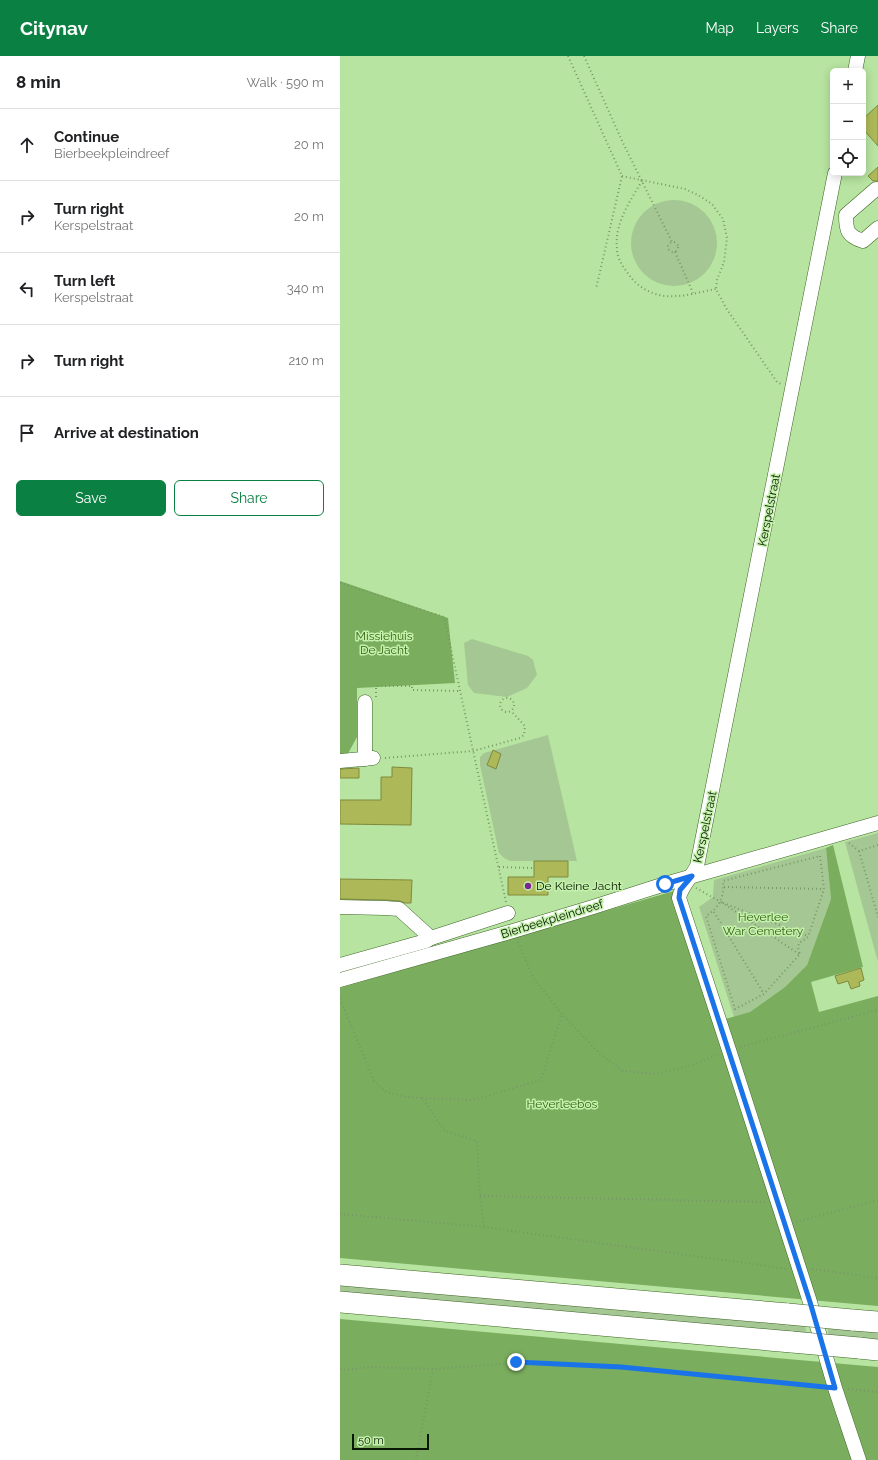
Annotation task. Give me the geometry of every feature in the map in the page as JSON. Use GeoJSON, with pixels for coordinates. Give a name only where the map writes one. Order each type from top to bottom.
{"type":"FeatureCollection","features":[{"type":"Feature","properties":{"kind":"highway"},"geometry":{"type":"LineString","coordinates":[[340,1275],[878,1322]]}},
{"type":"Feature","properties":{"kind":"highway"},"geometry":{"type":"LineString","coordinates":[[340,1302],[868,1349]]}},
{"type":"Feature","properties":{"kind":"street"},"geometry":{"type":"LineString","coordinates":[[856,68],[858,56]]}},
{"type":"Feature","properties":{"kind":"street","name":"Kerspelstraat"},"geometry":{"type":"LineString","coordinates":[[834,176],[698,866],[680,890],[679,898],[800,1271],[835,1388],[859,1460]]}},
{"type":"Feature","properties":{"kind":"street"},"geometry":{"type":"LineString","coordinates":[[876,189],[846,215],[846,227],[853,238],[863,241],[878,228]]}},
{"type":"Feature","properties":{"kind":"street"},"geometry":{"type":"LineString","coordinates":[[340,761],[369,759],[370,701]]}},
{"type":"Feature","properties":{"kind":"street","name":"Bierbeekpleindreef"},"geometry":{"type":"LineString","coordinates":[[340,980],[689,880],[878,823]]}},
{"type":"Feature","properties":{"kind":"street"},"geometry":{"type":"LineString","coordinates":[[340,907],[399,909],[432,938]]}},
{"type":"Feature","properties":{"kind":"street"},"geometry":{"type":"LineString","coordinates":[[340,966],[426,941],[508,913]]}},
{"type":"Feature","properties":{"kind":"path"},"geometry":{"type":"LineString","coordinates":[[568,56],[622,176],[596,289]]}},
{"type":"Feature","properties":{"kind":"path"},"geometry":{"type":"LineString","coordinates":[[584,56],[623,143],[672,242],[677,245],[677,250],[675,252],[693,293]]}},
{"type":"Feature","properties":{"kind":"path"},"geometry":{"type":"LineString","coordinates":[[622,176],[686,189],[712,204],[722,219],[727,238],[724,262],[717,280],[716,289],[726,308],[777,382],[792,390]]}},
{"type":"Feature","properties":{"kind":"path"},"geometry":{"type":"LineString","coordinates":[[642,181],[625,210],[618,230],[616,250],[625,270],[638,286],[657,295],[676,296],[716,289]]}},
{"type":"Feature","properties":{"kind":"path"},"geometry":{"type":"LineString","coordinates":[[672,242],[669,244],[668,249],[671,252],[675,252]]}},
{"type":"Feature","properties":{"kind":"path"},"geometry":{"type":"LineString","coordinates":[[340,583],[444,617],[508,913]]}},
{"type":"Feature","properties":{"kind":"path"},"geometry":{"type":"LineString","coordinates":[[370,701],[376,686],[412,686],[412,690],[460,691]]}},
{"type":"Feature","properties":{"kind":"path"},"geometry":{"type":"LineString","coordinates":[[369,759],[473,751],[520,738],[524,736],[525,726],[511,711],[507,712],[501,709],[500,704],[504,699],[508,698],[512,700],[514,707],[511,711]]}},
{"type":"Feature","properties":{"kind":"path"},"geometry":{"type":"LineString","coordinates":[[878,846],[859,851],[878,916]]}},
{"type":"Feature","properties":{"kind":"path"},"geometry":{"type":"LineString","coordinates":[[820,856],[824,889],[808,936],[799,943],[798,948],[800,954],[764,994],[735,1009],[706,916],[714,911],[721,902],[724,887],[723,881],[820,856]]}},
{"type":"Feature","properties":{"kind":"path"},"geometry":{"type":"LineString","coordinates":[[499,867],[532,868]]}},
{"type":"Feature","properties":{"kind":"path"},"geometry":{"type":"LineString","coordinates":[[689,880],[800,954]]}},
{"type":"Feature","properties":{"kind":"path"},"geometry":{"type":"LineString","coordinates":[[724,887],[824,889]]}},
{"type":"Feature","properties":{"kind":"path"},"geometry":{"type":"LineString","coordinates":[[721,902],[808,936]]}},
{"type":"Feature","properties":{"kind":"path"},"geometry":{"type":"LineString","coordinates":[[714,911],[764,994]]}},
{"type":"Feature","properties":{"kind":"path"},"geometry":{"type":"LineString","coordinates":[[513,931],[533,978],[562,1014],[600,1054],[623,1070],[657,1074],[693,1065],[729,1050],[878,1010]]}},
{"type":"Feature","properties":{"kind":"path"},"geometry":{"type":"LineString","coordinates":[[340,999],[374,1081],[386,1092],[405,1097],[473,1100],[541,1080],[562,1014]]}},
{"type":"Feature","properties":{"kind":"path"},"geometry":{"type":"LineString","coordinates":[[422,1098],[445,1131],[477,1141],[480,1196],[484,1227]]}},
{"type":"Feature","properties":{"kind":"path"},"geometry":{"type":"LineString","coordinates":[[480,1196],[778,1203]]}},
{"type":"Feature","properties":{"kind":"path"},"geometry":{"type":"LineString","coordinates":[[785,1225],[878,1200]]}},
{"type":"Feature","properties":{"kind":"path"},"geometry":{"type":"LineString","coordinates":[[340,1214],[484,1227],[800,1271],[813,1268],[878,1278]]}},
{"type":"Feature","properties":{"kind":"path"},"geometry":{"type":"LineString","coordinates":[[340,1370],[368,1367],[433,1369],[516,1362],[606,1367],[878,1392]]}},
{"type":"Feature","properties":{"kind":"path"},"geometry":{"type":"LineString","coordinates":[[416,1460],[433,1369]]}},
{"type":"Feature","properties":{"kind":"green space"},"geometry":{"type":"Polygon","coordinates":[[[674,200],[691,203],[705,212],[714,226],[717,243],[714,260],[705,274],[691,283],[674,286],[657,283],[643,274],[634,260],[631,243],[634,226],[643,212],[657,203],[674,200]]]}},
{"type":"Feature","properties":{"kind":"green space","name":"Missiehuis De Jacht"},"geometry":{"type":"Polygon","coordinates":[[[340,581],[448,618],[455,683],[357,688],[357,737],[340,768],[340,581]]]}},
{"type":"Feature","properties":{"kind":"green space"},"geometry":{"type":"Polygon","coordinates":[[[472,639],[528,656],[533,660],[537,675],[527,688],[507,697],[474,693],[468,685],[464,643],[472,639]]]}},
{"type":"Feature","properties":{"kind":"green space"},"geometry":{"type":"Polygon","coordinates":[[[548,735],[577,861],[510,861],[499,853],[480,765],[480,757],[484,753],[548,735]]]}},
{"type":"Feature","properties":{"kind":"green space"},"geometry":{"type":"Polygon","coordinates":[[[878,833],[878,962],[845,842],[878,833]]]}},
{"type":"Feature","properties":{"kind":"green space","name":"Heverleebos"},"geometry":{"type":"Polygon","coordinates":[[[833,845],[863,967],[811,982],[819,1012],[878,996],[878,1306],[340,1258],[340,988],[674,891],[715,1022],[750,1012],[785,987],[807,965],[831,899],[826,848],[833,845]]]}},
{"type":"Feature","properties":{"kind":"green space","name":"Heverlee War Cemetery"},"geometry":{"type":"Polygon","coordinates":[[[826,848],[831,899],[807,965],[785,987],[750,1012],[734,1017],[699,907],[713,897],[714,880],[826,848]]]}},
{"type":"Feature","properties":{"kind":"green space"},"geometry":{"type":"Polygon","coordinates":[[[340,1284],[805,1326],[807,1334],[340,1292],[340,1284]]]}},
{"type":"Feature","properties":{"kind":"green space"},"geometry":{"type":"Polygon","coordinates":[[[340,1319],[878,1367],[878,1460],[340,1460],[340,1319]]]}},
{"type":"Feature","properties":{"kind":"green space"},"geometry":{"type":"Polygon","coordinates":[[[828,1328],[878,1332],[878,1340],[828,1336],[828,1328]]]}},
{"type":"Feature","properties":{"kind":"building"},"geometry":{"type":"Polygon","coordinates":[[[878,105],[878,146],[866,132],[866,116],[878,105]]]}},
{"type":"Feature","properties":{"kind":"building"},"geometry":{"type":"Polygon","coordinates":[[[878,167],[878,181],[873,181],[868,176],[878,167]]]}},
{"type":"Feature","properties":{"kind":"building"},"geometry":{"type":"Polygon","coordinates":[[[493,750],[501,754],[496,769],[487,765],[493,750]]]}},
{"type":"Feature","properties":{"kind":"building"},"geometry":{"type":"Polygon","coordinates":[[[392,767],[412,768],[411,825],[340,824],[340,800],[381,800],[381,777],[392,777],[392,767]]]}},
{"type":"Feature","properties":{"kind":"building"},"geometry":{"type":"Polygon","coordinates":[[[359,768],[359,778],[340,778],[340,769],[359,768]]]}},
{"type":"Feature","properties":{"kind":"building","name":"De Kleine Jacht"},"geometry":{"type":"Polygon","coordinates":[[[534,861],[568,861],[568,877],[548,877],[548,895],[508,895],[508,877],[534,877],[534,861]]]}},
{"type":"Feature","properties":{"kind":"building"},"geometry":{"type":"Polygon","coordinates":[[[340,879],[412,880],[411,903],[386,900],[340,899],[340,879]]]}},
{"type":"Feature","properties":{"kind":"building"},"geometry":{"type":"Polygon","coordinates":[[[861,968],[864,980],[859,982],[860,986],[851,989],[848,981],[838,984],[835,976],[861,968]]]}},
{"type":"Feature","properties":{"kind":"place","name":"De Kleine Jacht"},"geometry":{"type":"Point","coordinates":[528,886]}},
{"type":"Feature","properties":{"kind":"route"},"geometry":{"type":"LineString","coordinates":[[516,1362],[621,1367],[835,1388],[810,1302],[679,898],[680,890],[692,876],[665,884]]}}]}
